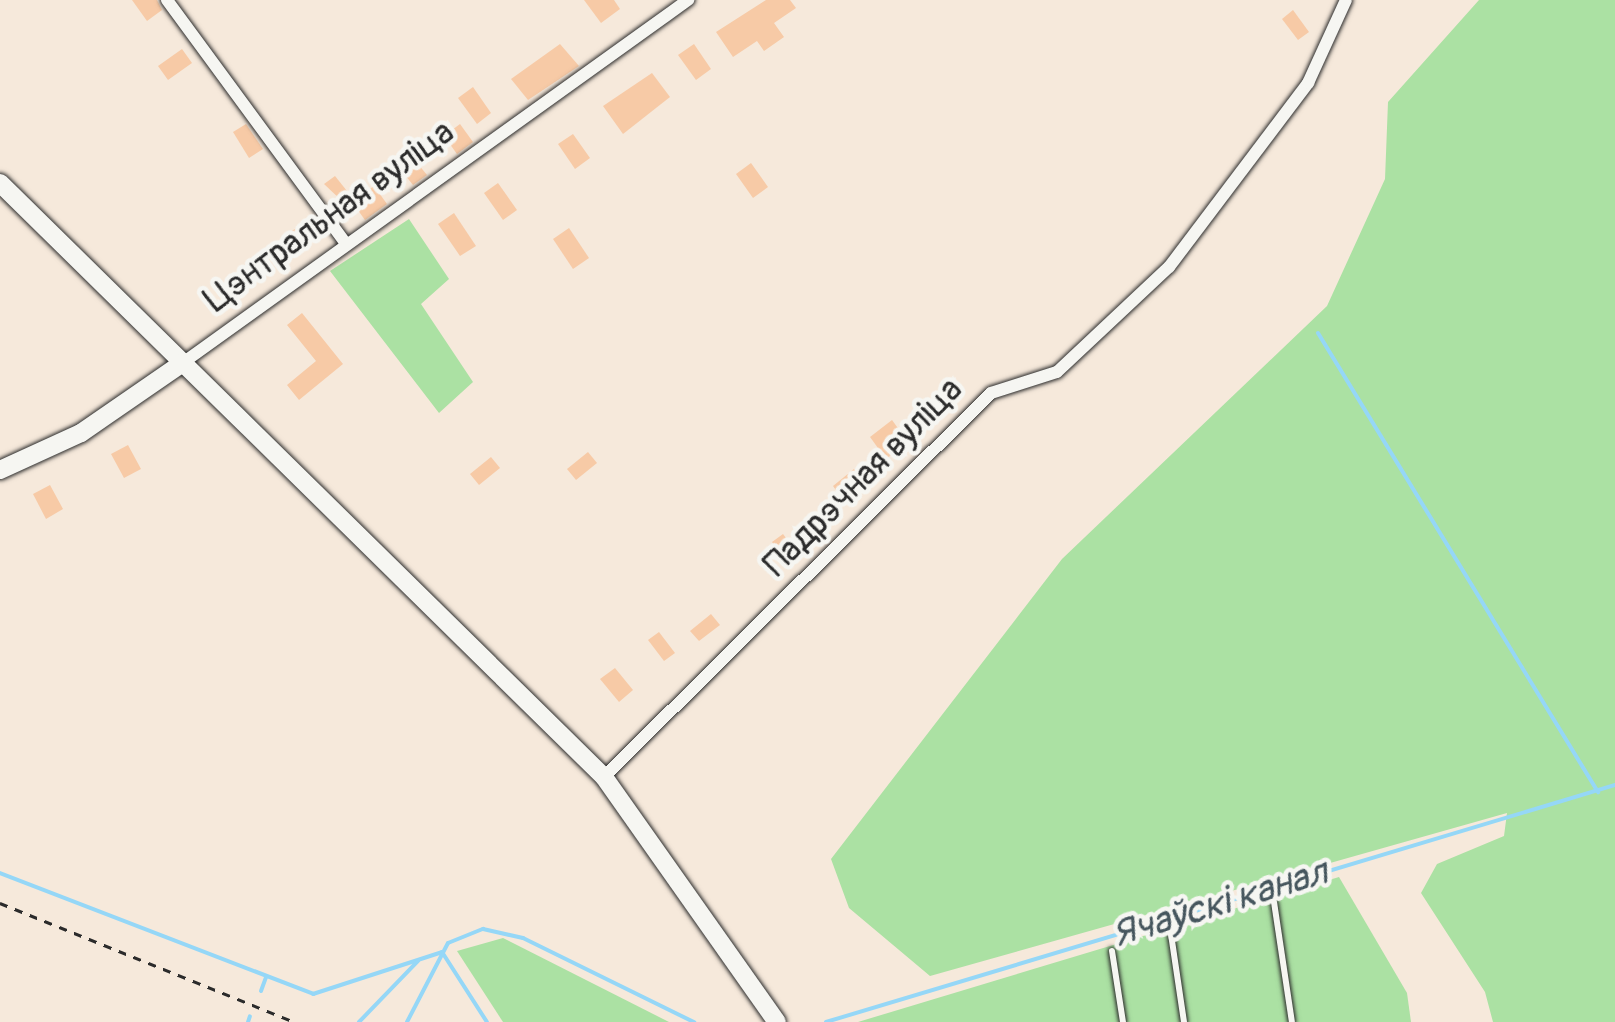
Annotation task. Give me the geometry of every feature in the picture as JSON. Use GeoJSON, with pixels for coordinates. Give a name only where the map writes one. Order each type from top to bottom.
{"type":"FeatureCollection","features":[{"type":"Feature","properties":{"kind":"main road"},"geometry":{"type":"LineString","coordinates":[[0,183],[604,777],[778,1022]]}},
{"type":"Feature","properties":{"kind":"main road","name":"Цэнтральная вуліца"},"geometry":{"type":"LineString","coordinates":[[0,470],[81,433],[184,362]]}},
{"type":"Feature","properties":{"kind":"street"},"geometry":{"type":"LineString","coordinates":[[188,0],[172,6],[346,244]]}},
{"type":"Feature","properties":{"kind":"street","name":"Цэнтральная вуліца"},"geometry":{"type":"LineString","coordinates":[[184,362],[688,0]]}},
{"type":"Feature","properties":{"kind":"street","name":"Падрэчная вуліца"},"geometry":{"type":"LineString","coordinates":[[604,777],[991,393],[1057,372],[1169,267],[1308,83],[1346,0]]}},
{"type":"Feature","properties":{"kind":"lane"},"geometry":{"type":"LineString","coordinates":[[1274,902],[1292,1022]]}},
{"type":"Feature","properties":{"kind":"lane"},"geometry":{"type":"LineString","coordinates":[[1171,934],[1184,1022]]}},
{"type":"Feature","properties":{"kind":"lane"},"geometry":{"type":"LineString","coordinates":[[1112,951],[1124,1022]]}},
{"type":"Feature","properties":{"kind":"path"},"geometry":{"type":"LineString","coordinates":[[0,903],[294,1022]]}},
{"type":"Feature","properties":{"kind":"green space"},"geometry":{"type":"Polygon","coordinates":[[[1479,0],[1615,0],[1615,1022],[1493,1022],[1485,992],[1421,893],[1437,864],[1504,836],[1507,813],[930,976],[849,908],[831,859],[1062,559],[1327,306],[1385,179],[1388,102],[1479,0]]]}},
{"type":"Feature","properties":{"kind":"green space"},"geometry":{"type":"Polygon","coordinates":[[[409,219],[449,279],[421,304],[473,382],[439,413],[330,271],[409,219]]]}},
{"type":"Feature","properties":{"kind":"green space"},"geometry":{"type":"Polygon","coordinates":[[[1339,877],[1407,993],[1411,1022],[858,1022],[1339,877]]]}},
{"type":"Feature","properties":{"kind":"green space"},"geometry":{"type":"Polygon","coordinates":[[[503,938],[669,1022],[503,1022],[457,951],[503,938]]]}},
{"type":"Feature","properties":{"kind":"building"},"geometry":{"type":"Polygon","coordinates":[[[132,0],[157,0],[162,10],[147,21],[132,0]]]}},
{"type":"Feature","properties":{"kind":"building"},"geometry":{"type":"Polygon","coordinates":[[[584,0],[614,0],[620,9],[601,23],[584,0]]]}},
{"type":"Feature","properties":{"kind":"building"},"geometry":{"type":"Polygon","coordinates":[[[766,0],[790,0],[796,8],[774,23],[784,37],[764,51],[757,41],[733,57],[716,32],[766,0]]]}},
{"type":"Feature","properties":{"kind":"building"},"geometry":{"type":"Polygon","coordinates":[[[1293,10],[1309,32],[1298,40],[1282,19],[1293,10]]]}},
{"type":"Feature","properties":{"kind":"building"},"geometry":{"type":"Polygon","coordinates":[[[560,44],[579,66],[528,100],[511,79],[560,44]]]}},
{"type":"Feature","properties":{"kind":"building"},"geometry":{"type":"Polygon","coordinates":[[[694,44],[711,69],[696,80],[678,55],[694,44]]]}},
{"type":"Feature","properties":{"kind":"building"},"geometry":{"type":"Polygon","coordinates":[[[182,49],[192,63],[168,80],[158,66],[182,49]]]}},
{"type":"Feature","properties":{"kind":"building"},"geometry":{"type":"Polygon","coordinates":[[[652,73],[670,97],[623,134],[603,106],[652,73]]]}},
{"type":"Feature","properties":{"kind":"building"},"geometry":{"type":"Polygon","coordinates":[[[473,87],[491,113],[477,124],[458,98],[473,87]]]}},
{"type":"Feature","properties":{"kind":"building"},"geometry":{"type":"Polygon","coordinates":[[[246,124],[263,149],[249,158],[233,132],[246,124]]]}},
{"type":"Feature","properties":{"kind":"building"},"geometry":{"type":"Polygon","coordinates":[[[460,124],[473,142],[457,154],[444,136],[460,124]]]}},
{"type":"Feature","properties":{"kind":"building"},"geometry":{"type":"Polygon","coordinates":[[[573,134],[590,158],[575,169],[558,144],[573,134]]]}},
{"type":"Feature","properties":{"kind":"building"},"geometry":{"type":"Polygon","coordinates":[[[414,159],[427,175],[413,185],[401,170],[414,159]]]}},
{"type":"Feature","properties":{"kind":"building"},"geometry":{"type":"Polygon","coordinates":[[[751,163],[768,187],[753,198],[736,174],[751,163]]]}},
{"type":"Feature","properties":{"kind":"building"},"geometry":{"type":"Polygon","coordinates":[[[335,176],[351,196],[343,202],[324,184],[335,176]]]}},
{"type":"Feature","properties":{"kind":"building"},"geometry":{"type":"Polygon","coordinates":[[[498,183],[517,210],[503,220],[484,193],[498,183]]]}},
{"type":"Feature","properties":{"kind":"building"},"geometry":{"type":"Polygon","coordinates":[[[374,186],[387,204],[365,220],[352,202],[374,186]]]}},
{"type":"Feature","properties":{"kind":"building"},"geometry":{"type":"Polygon","coordinates":[[[454,213],[476,246],[460,256],[438,224],[454,213]]]}},
{"type":"Feature","properties":{"kind":"building"},"geometry":{"type":"Polygon","coordinates":[[[313,216],[322,229],[301,244],[292,231],[313,216]]]}},
{"type":"Feature","properties":{"kind":"building"},"geometry":{"type":"Polygon","coordinates":[[[569,228],[589,258],[573,269],[553,239],[569,228]]]}},
{"type":"Feature","properties":{"kind":"building"},"geometry":{"type":"Polygon","coordinates":[[[302,313],[343,364],[299,400],[287,385],[316,361],[287,325],[302,313]]]}},
{"type":"Feature","properties":{"kind":"building"},"geometry":{"type":"Polygon","coordinates":[[[892,420],[908,442],[886,459],[870,437],[892,420]]]}},
{"type":"Feature","properties":{"kind":"building"},"geometry":{"type":"Polygon","coordinates":[[[128,445],[141,469],[124,478],[111,454],[128,445]]]}},
{"type":"Feature","properties":{"kind":"building"},"geometry":{"type":"Polygon","coordinates":[[[588,452],[597,463],[576,480],[567,469],[588,452]]]}},
{"type":"Feature","properties":{"kind":"building"},"geometry":{"type":"Polygon","coordinates":[[[491,457],[500,468],[479,485],[470,474],[491,457]]]}},
{"type":"Feature","properties":{"kind":"building"},"geometry":{"type":"Polygon","coordinates":[[[854,469],[862,480],[841,497],[833,486],[854,469]]]}},
{"type":"Feature","properties":{"kind":"building"},"geometry":{"type":"Polygon","coordinates":[[[50,485],[63,509],[46,519],[33,494],[50,485]]]}},
{"type":"Feature","properties":{"kind":"building"},"geometry":{"type":"Polygon","coordinates":[[[783,534],[799,555],[788,563],[772,542],[783,534]]]}},
{"type":"Feature","properties":{"kind":"building"},"geometry":{"type":"Polygon","coordinates":[[[711,614],[720,625],[699,641],[690,631],[711,614]]]}},
{"type":"Feature","properties":{"kind":"building"},"geometry":{"type":"Polygon","coordinates":[[[659,632],[675,653],[664,661],[648,640],[659,632]]]}},
{"type":"Feature","properties":{"kind":"building"},"geometry":{"type":"Polygon","coordinates":[[[615,668],[633,690],[619,702],[600,679],[615,668]]]}},
{"type":"Feature","properties":{"kind":"waterway"},"geometry":{"type":"LineString","coordinates":[[1318,333],[1598,792]]}},
{"type":"Feature","properties":{"kind":"waterway","name":"Ячаўскі канал"},"geometry":{"type":"LineString","coordinates":[[826,1022],[1615,785]]}},
{"type":"Feature","properties":{"kind":"waterway"},"geometry":{"type":"LineString","coordinates":[[0,873],[313,994],[442,952],[487,1022]]}},
{"type":"Feature","properties":{"kind":"waterway","name":"Ячаўскі канал"},"geometry":{"type":"LineString","coordinates":[[407,1022],[448,943],[483,929],[523,938],[694,1022]]}},
{"type":"Feature","properties":{"kind":"waterway"},"geometry":{"type":"LineString","coordinates":[[359,1022],[418,961]]}},
{"type":"Feature","properties":{"kind":"waterway"},"geometry":{"type":"LineString","coordinates":[[261,991],[266,977]]}},
{"type":"Feature","properties":{"kind":"waterway"},"geometry":{"type":"LineString","coordinates":[[248,1022],[250,1016]]}}]}
